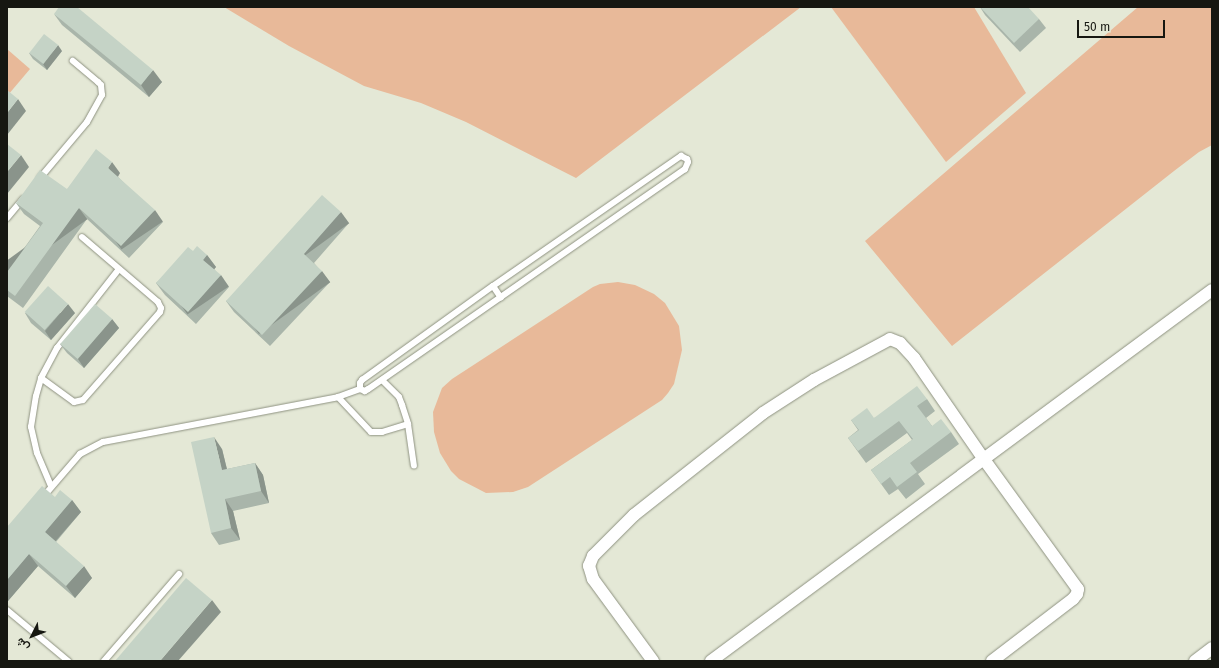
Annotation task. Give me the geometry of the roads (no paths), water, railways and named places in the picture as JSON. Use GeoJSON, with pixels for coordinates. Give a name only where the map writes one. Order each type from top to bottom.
{"type":"FeatureCollection","features":[{"type":"Feature","properties":{"kind":"street"},"geometry":{"type":"LineString","coordinates":[[711,661],[983,458],[1212,290]]}},
{"type":"Feature","properties":{"kind":"street"},"geometry":{"type":"LineString","coordinates":[[654,661],[593,579],[589,570],[590,561],[634,514],[742,428],[814,380],[886,340],[895,340],[906,348],[914,358],[983,458],[1072,579],[1078,592],[1073,599],[992,661]]}},
{"type":"Feature","properties":{"kind":"street"},"geometry":{"type":"LineString","coordinates":[[1195,661],[1212,648]]}},
{"type":"Feature","properties":{"kind":"lane"},"geometry":{"type":"LineString","coordinates":[[34,186],[78,134],[102,95],[101,85],[73,62]]}},
{"type":"Feature","properties":{"kind":"lane"},"geometry":{"type":"LineString","coordinates":[[40,500],[80,454],[103,442],[338,397],[360,389],[365,391],[685,169],[688,162],[687,159],[681,156],[493,286],[362,380],[360,383],[360,389]]}},
{"type":"Feature","properties":{"kind":"lane"},"geometry":{"type":"LineString","coordinates":[[7,218],[29,191]]}},
{"type":"Feature","properties":{"kind":"lane"},"geometry":{"type":"LineString","coordinates":[[41,378],[74,402],[83,400],[160,312],[161,308],[158,302],[82,236]]}},
{"type":"Feature","properties":{"kind":"lane"},"geometry":{"type":"LineString","coordinates":[[51,486],[37,453],[31,427],[41,378],[57,348],[120,269]]}},
{"type":"Feature","properties":{"kind":"lane"},"geometry":{"type":"LineString","coordinates":[[493,286],[501,298]]}},
{"type":"Feature","properties":{"kind":"lane"},"geometry":{"type":"LineString","coordinates":[[382,380],[399,397],[405,412],[414,466]]}},
{"type":"Feature","properties":{"kind":"lane"},"geometry":{"type":"LineString","coordinates":[[338,397],[371,432],[382,432],[408,424]]}},
{"type":"Feature","properties":{"kind":"lane"},"geometry":{"type":"LineString","coordinates":[[104,661],[179,574]]}},
{"type":"Feature","properties":{"kind":"lane"},"geometry":{"type":"LineString","coordinates":[[7,610],[68,661]]}}]}
